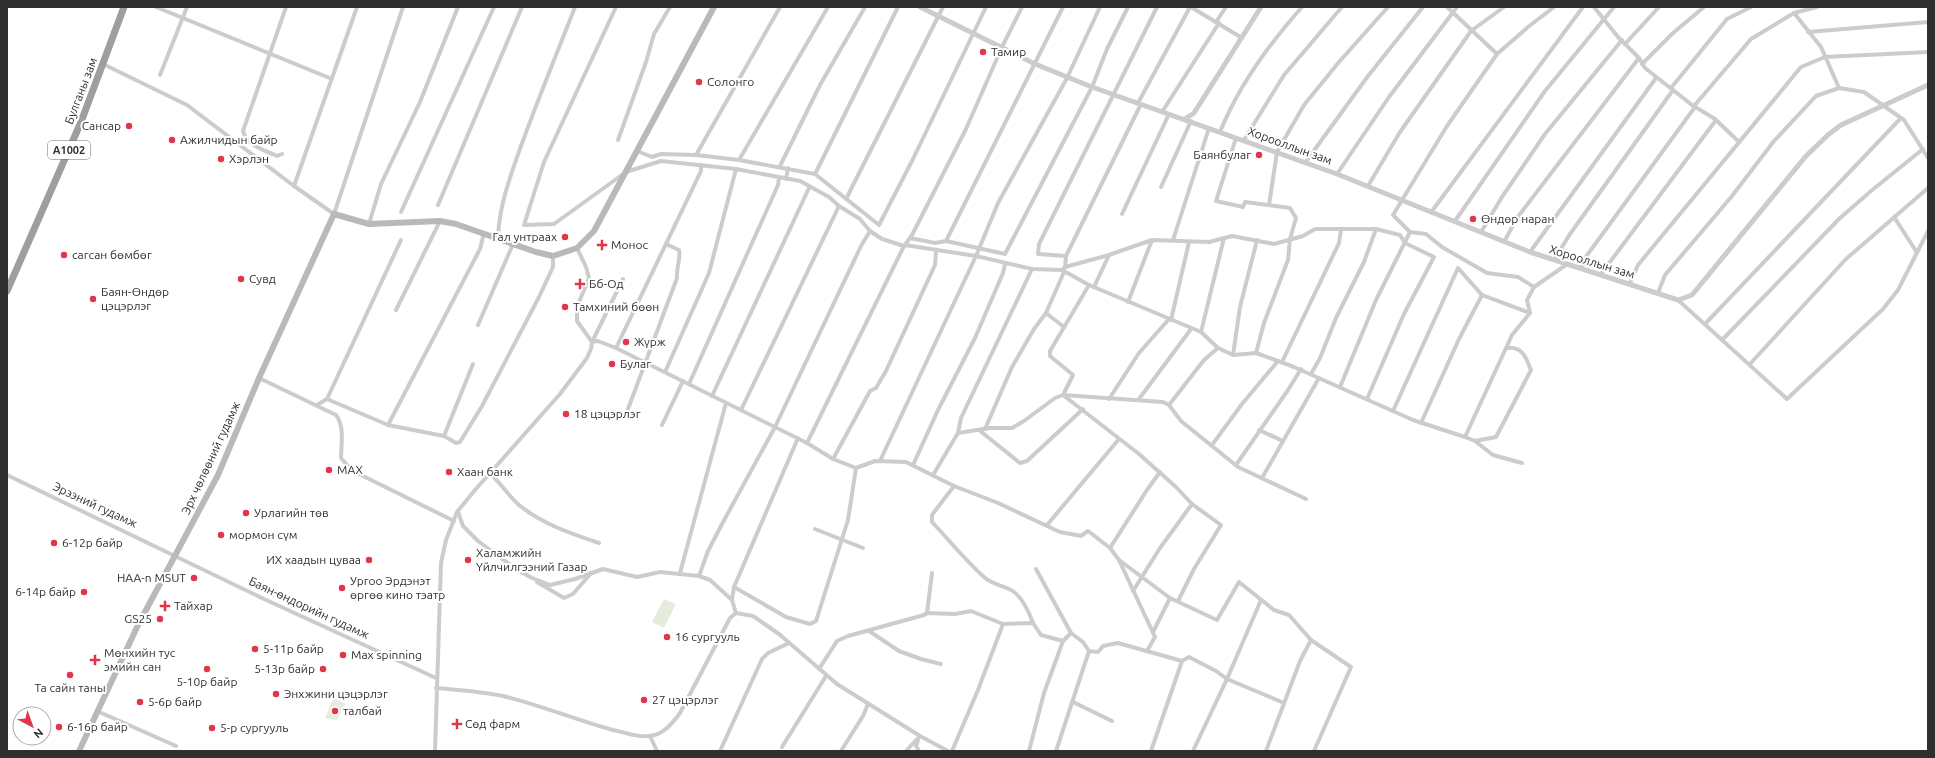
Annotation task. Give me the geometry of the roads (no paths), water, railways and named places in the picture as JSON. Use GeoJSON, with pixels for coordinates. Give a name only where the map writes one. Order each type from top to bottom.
{"type":"FeatureCollection","features":[{"type":"Feature","properties":{"kind":"highway","name":"Булганы зам"},"geometry":{"type":"LineString","coordinates":[[7,291],[79,128],[124,7]]}},
{"type":"Feature","properties":{"kind":"main road"},"geometry":{"type":"LineString","coordinates":[[334,214],[369,224],[440,221],[456,224],[484,232],[513,244],[552,256],[577,248],[594,231],[714,7]]}},
{"type":"Feature","properties":{"kind":"main road","name":"Эрх чөлөөний гудамж"},"geometry":{"type":"LineString","coordinates":[[79,751],[174,554],[199,512],[218,475],[259,378],[334,214]]}},
{"type":"Feature","properties":{"kind":"street"},"geometry":{"type":"LineString","coordinates":[[156,7],[332,79]]}},
{"type":"Feature","properties":{"kind":"street"},"geometry":{"type":"LineString","coordinates":[[160,75],[187,7]]}},
{"type":"Feature","properties":{"kind":"street"},"geometry":{"type":"LineString","coordinates":[[282,154],[277,156],[253,144],[244,135],[243,131],[286,7]]}},
{"type":"Feature","properties":{"kind":"street"},"geometry":{"type":"LineString","coordinates":[[294,186],[357,7]]}},
{"type":"Feature","properties":{"kind":"street"},"geometry":{"type":"LineString","coordinates":[[103,64],[187,105],[294,186],[334,214],[403,7]]}},
{"type":"Feature","properties":{"kind":"street"},"geometry":{"type":"LineString","coordinates":[[369,224],[381,184],[420,102],[458,7]]}},
{"type":"Feature","properties":{"kind":"street"},"geometry":{"type":"LineString","coordinates":[[401,212],[494,7]]}},
{"type":"Feature","properties":{"kind":"street"},"geometry":{"type":"LineString","coordinates":[[438,205],[522,7]]}},
{"type":"Feature","properties":{"kind":"street"},"geometry":{"type":"LineString","coordinates":[[498,238],[500,208],[533,113],[575,7]]}},
{"type":"Feature","properties":{"kind":"street"},"geometry":{"type":"LineString","coordinates":[[616,7],[544,162],[524,225],[554,224],[626,172],[660,161],[736,169],[800,181],[809,188],[829,197],[838,206],[860,219],[870,231],[882,239],[904,246],[976,256],[1005,264],[1032,269],[1064,270],[1152,240],[1209,242],[1232,236],[1274,244],[1303,236],[1315,229],[1376,229],[1400,235],[1405,243],[1434,257],[1404,314],[1367,399]]}},
{"type":"Feature","properties":{"kind":"street"},"geometry":{"type":"LineString","coordinates":[[618,140],[646,62],[654,34],[670,7]]}},
{"type":"Feature","properties":{"kind":"street"},"geometry":{"type":"LineString","coordinates":[[696,155],[780,7]]}},
{"type":"Feature","properties":{"kind":"street"},"geometry":{"type":"LineString","coordinates":[[739,160],[828,7]]}},
{"type":"Feature","properties":{"kind":"street"},"geometry":{"type":"LineString","coordinates":[[780,166],[820,85],[865,7]]}},
{"type":"Feature","properties":{"kind":"street"},"geometry":{"type":"LineString","coordinates":[[815,174],[898,7]]}},
{"type":"Feature","properties":{"kind":"street","name":"Хорооллын зам"},"geometry":{"type":"LineString","coordinates":[[920,7],[1035,64],[1067,78],[1337,174],[1432,211],[1530,252],[1566,265],[1630,283],[1678,300]]}},
{"type":"Feature","properties":{"kind":"street"},"geometry":{"type":"LineString","coordinates":[[846,198],[943,7]]}},
{"type":"Feature","properties":{"kind":"street"},"geometry":{"type":"LineString","coordinates":[[638,151],[652,157],[662,154],[696,155],[780,166],[815,174],[879,225],[913,159],[986,7]]}},
{"type":"Feature","properties":{"kind":"street"},"geometry":{"type":"LineString","coordinates":[[807,443],[904,246],[910,238],[966,129],[1002,47],[1022,7]]}},
{"type":"Feature","properties":{"kind":"street"},"geometry":{"type":"LineString","coordinates":[[946,241],[1063,7]]}},
{"type":"Feature","properties":{"kind":"street"},"geometry":{"type":"LineString","coordinates":[[880,461],[976,256],[998,203],[1067,78],[1100,7]]}},
{"type":"Feature","properties":{"kind":"street"},"geometry":{"type":"LineString","coordinates":[[910,238],[935,243],[946,241],[1005,254],[1092,87],[1107,49],[1128,7]]}},
{"type":"Feature","properties":{"kind":"street"},"geometry":{"type":"LineString","coordinates":[[1066,256],[1038,254],[1039,244],[1157,7]]}},
{"type":"Feature","properties":{"kind":"street"},"geometry":{"type":"LineString","coordinates":[[985,429],[1012,367],[1046,313],[1064,270],[1066,256],[1139,104],[1190,7],[1242,38]]}},
{"type":"Feature","properties":{"kind":"street"},"geometry":{"type":"LineString","coordinates":[[1162,112],[1218,23],[1226,7]]}},
{"type":"Feature","properties":{"kind":"street"},"geometry":{"type":"LineString","coordinates":[[1185,119],[1194,113],[1261,7]]}},
{"type":"Feature","properties":{"kind":"street"},"geometry":{"type":"LineString","coordinates":[[1220,132],[1234,102],[1253,70],[1265,52],[1302,7]]}},
{"type":"Feature","properties":{"kind":"street"},"geometry":{"type":"LineString","coordinates":[[1244,140],[1284,75],[1342,7]]}},
{"type":"Feature","properties":{"kind":"street"},"geometry":{"type":"LineString","coordinates":[[1269,205],[1277,152],[1304,105],[1339,62],[1388,7]]}},
{"type":"Feature","properties":{"kind":"street"},"geometry":{"type":"LineString","coordinates":[[1305,163],[1368,76],[1423,7]]}},
{"type":"Feature","properties":{"kind":"street"},"geometry":{"type":"LineString","coordinates":[[1447,7],[1497,54]]}},
{"type":"Feature","properties":{"kind":"street"},"geometry":{"type":"LineString","coordinates":[[1337,174],[1389,97],[1457,7]]}},
{"type":"Feature","properties":{"kind":"street"},"geometry":{"type":"LineString","coordinates":[[1368,186],[1400,132],[1471,31],[1504,7]]}},
{"type":"Feature","properties":{"kind":"street"},"geometry":{"type":"LineString","coordinates":[[1534,287],[1518,277],[1487,273],[1442,247],[1426,234],[1410,232],[1393,215],[1401,199],[1447,126],[1497,54],[1554,7]]}},
{"type":"Feature","properties":{"kind":"street"},"geometry":{"type":"LineString","coordinates":[[1432,211],[1583,7]]}},
{"type":"Feature","properties":{"kind":"street"},"geometry":{"type":"LineString","coordinates":[[1594,7],[1623,42],[1639,58],[1642,64],[1656,78],[1716,120],[1739,142]]}},
{"type":"Feature","properties":{"kind":"street"},"geometry":{"type":"LineString","coordinates":[[1455,221],[1545,91],[1614,7]]}},
{"type":"Feature","properties":{"kind":"street"},"geometry":{"type":"LineString","coordinates":[[1481,232],[1502,197],[1545,134],[1623,42],[1659,7]]}},
{"type":"Feature","properties":{"kind":"street"},"geometry":{"type":"LineString","coordinates":[[1642,64],[1673,33],[1704,7]]}},
{"type":"Feature","properties":{"kind":"street"},"geometry":{"type":"LineString","coordinates":[[1554,260],[1570,234],[1672,89],[1727,19],[1751,7]]}},
{"type":"Feature","properties":{"kind":"street"},"geometry":{"type":"LineString","coordinates":[[1581,269],[1585,258],[1694,106],[1751,39],[1794,13],[1818,7]]}},
{"type":"Feature","properties":{"kind":"street"},"geometry":{"type":"LineString","coordinates":[[1794,13],[1821,47],[1839,88]]}},
{"type":"Feature","properties":{"kind":"street"},"geometry":{"type":"LineString","coordinates":[[1808,32],[1928,22]]}},
{"type":"Feature","properties":{"kind":"street"},"geometry":{"type":"LineString","coordinates":[[1630,283],[1638,265],[1801,67],[1825,57],[1928,52]]}},
{"type":"Feature","properties":{"kind":"street"},"geometry":{"type":"LineString","coordinates":[[1504,242],[1517,218],[1639,58]]}},
{"type":"Feature","properties":{"kind":"street"},"geometry":{"type":"LineString","coordinates":[[1530,252],[1656,78]]}},
{"type":"Feature","properties":{"kind":"street"},"geometry":{"type":"LineString","coordinates":[[1928,85],[1841,125],[1828,134],[1806,156],[1692,295],[1678,300],[1787,399],[1883,309],[1898,290],[1916,251],[1928,231]]}},
{"type":"Feature","properties":{"kind":"street"},"geometry":{"type":"LineString","coordinates":[[1658,293],[1665,274],[1732,196],[1774,141],[1816,96],[1839,88],[1864,92],[1885,106],[1900,119],[1904,120],[1928,158]]}},
{"type":"Feature","properties":{"kind":"street"},"geometry":{"type":"LineString","coordinates":[[1122,214],[1169,114]]}},
{"type":"Feature","properties":{"kind":"street"},"geometry":{"type":"LineString","coordinates":[[1705,324],[1900,119]]}},
{"type":"Feature","properties":{"kind":"street"},"geometry":{"type":"LineString","coordinates":[[1601,274],[1716,120]]}},
{"type":"Feature","properties":{"kind":"street"},"geometry":{"type":"LineString","coordinates":[[1161,187],[1191,121]]}},
{"type":"Feature","properties":{"kind":"street"},"geometry":{"type":"LineString","coordinates":[[1174,240],[1209,128]]}},
{"type":"Feature","properties":{"kind":"street"},"geometry":{"type":"LineString","coordinates":[[1236,138],[1216,201],[1243,207],[1245,202],[1290,208],[1294,212],[1296,218],[1290,239],[1288,260],[1264,323],[1256,353]]}},
{"type":"Feature","properties":{"kind":"street"},"geometry":{"type":"LineString","coordinates":[[1722,340],[1839,219],[1923,149]]}},
{"type":"Feature","properties":{"kind":"street"},"geometry":{"type":"LineString","coordinates":[[616,348],[701,171],[701,165]]}},
{"type":"Feature","properties":{"kind":"street"},"geometry":{"type":"LineString","coordinates":[[786,179],[788,168]]}},
{"type":"Feature","properties":{"kind":"street"},"geometry":{"type":"LineString","coordinates":[[665,372],[709,273],[736,169]]}},
{"type":"Feature","properties":{"kind":"street"},"geometry":{"type":"LineString","coordinates":[[689,384],[778,185],[779,178]]}},
{"type":"Feature","properties":{"kind":"street"},"geometry":{"type":"LineString","coordinates":[[712,396],[809,188]]}},
{"type":"Feature","properties":{"kind":"street"},"geometry":{"type":"LineString","coordinates":[[1750,364],[1846,259],[1928,188]]}},
{"type":"Feature","properties":{"kind":"street"},"geometry":{"type":"LineString","coordinates":[[741,410],[838,206]]}},
{"type":"Feature","properties":{"kind":"street"},"geometry":{"type":"LineString","coordinates":[[1894,217],[1916,251]]}},
{"type":"Feature","properties":{"kind":"street"},"geometry":{"type":"LineString","coordinates":[[396,310],[440,221]]}},
{"type":"Feature","properties":{"kind":"street"},"geometry":{"type":"LineString","coordinates":[[1311,374],[1320,358],[1336,318],[1364,262],[1376,229]]}},
{"type":"Feature","properties":{"kind":"street"},"geometry":{"type":"LineString","coordinates":[[1212,445],[1242,404],[1280,362],[1339,243],[1341,230]]}},
{"type":"Feature","properties":{"kind":"street"},"geometry":{"type":"LineString","coordinates":[[699,576],[708,551],[776,427],[861,246],[870,231]]}},
{"type":"Feature","properties":{"kind":"street"},"geometry":{"type":"LineString","coordinates":[[388,425],[480,249],[484,232]]}},
{"type":"Feature","properties":{"kind":"street"},"geometry":{"type":"LineString","coordinates":[[1340,387],[1376,300],[1410,232]]}},
{"type":"Feature","properties":{"kind":"street"},"geometry":{"type":"LineString","coordinates":[[1201,332],[1224,238]]}},
{"type":"Feature","properties":{"kind":"street"},"geometry":{"type":"LineString","coordinates":[[317,405],[327,399],[402,240]]}},
{"type":"Feature","properties":{"kind":"street"},"geometry":{"type":"LineString","coordinates":[[1128,302],[1152,240]]}},
{"type":"Feature","properties":{"kind":"street"},"geometry":{"type":"LineString","coordinates":[[1233,355],[1240,307],[1257,240]]}},
{"type":"Feature","properties":{"kind":"street"},"geometry":{"type":"LineString","coordinates":[[1109,399],[1139,353],[1170,319],[1189,242]]}},
{"type":"Feature","properties":{"kind":"street"},"geometry":{"type":"LineString","coordinates":[[478,325],[513,244]]}},
{"type":"Feature","properties":{"kind":"street"},"geometry":{"type":"LineString","coordinates":[[628,410],[644,362],[677,278],[676,270],[680,254],[679,250],[666,244]]}},
{"type":"Feature","properties":{"kind":"street"},"geometry":{"type":"LineString","coordinates":[[577,248],[586,267],[589,278],[577,307],[577,321],[592,342]]}},
{"type":"Feature","properties":{"kind":"street"},"geometry":{"type":"LineString","coordinates":[[833,459],[870,391],[876,388],[886,371],[935,265],[936,251]]}},
{"type":"Feature","properties":{"kind":"street"},"geometry":{"type":"LineString","coordinates":[[1094,287],[1109,255]]}},
{"type":"Feature","properties":{"kind":"street"},"geometry":{"type":"LineString","coordinates":[[327,399],[388,425],[444,436],[456,443],[460,442],[466,434],[539,297],[553,267],[552,256]]}},
{"type":"Feature","properties":{"kind":"street"},"geometry":{"type":"LineString","coordinates":[[913,465],[938,410],[975,338],[1003,273],[1005,264]]}},
{"type":"Feature","properties":{"kind":"street"},"geometry":{"type":"LineString","coordinates":[[1530,314],[1527,300],[1534,287],[1566,265]]}},
{"type":"Feature","properties":{"kind":"street"},"geometry":{"type":"LineString","coordinates":[[1393,411],[1458,268],[1482,295],[1530,314]]}},
{"type":"Feature","properties":{"kind":"street"},"geometry":{"type":"LineString","coordinates":[[933,475],[958,433],[961,418],[1032,269]]}},
{"type":"Feature","properties":{"kind":"street"},"geometry":{"type":"LineString","coordinates":[[1064,270],[1089,285],[1201,332],[1218,348],[1233,355],[1256,353],[1311,374],[1421,423],[1475,441],[1493,455],[1522,463]]}},
{"type":"Feature","properties":{"kind":"street"},"geometry":{"type":"LineString","coordinates":[[434,751],[441,563],[446,540],[457,512],[560,394],[587,358],[592,342],[623,279]]}},
{"type":"Feature","properties":{"kind":"street"},"geometry":{"type":"LineString","coordinates":[[1063,395],[1073,375],[1050,356],[1050,351],[1089,285]]}},
{"type":"Feature","properties":{"kind":"street"},"geometry":{"type":"LineString","coordinates":[[1421,423],[1459,339],[1482,295]]}},
{"type":"Feature","properties":{"kind":"street"},"geometry":{"type":"LineString","coordinates":[[1046,313],[1064,327]]}},
{"type":"Feature","properties":{"kind":"street"},"geometry":{"type":"LineString","coordinates":[[1465,437],[1512,335],[1530,314]]}},
{"type":"Feature","properties":{"kind":"street"},"geometry":{"type":"LineString","coordinates":[[1139,400],[1191,329]]}},
{"type":"Feature","properties":{"kind":"street"},"geometry":{"type":"LineString","coordinates":[[592,342],[598,341],[616,348],[798,438],[833,459],[856,468],[880,461],[906,462],[954,486],[1047,525],[1060,532],[1081,536],[1088,531],[1110,548],[1119,560],[1155,637],[1147,651]]}},
{"type":"Feature","properties":{"kind":"street"},"geometry":{"type":"LineString","coordinates":[[1475,441],[1496,437],[1531,370],[1526,354],[1515,347],[1506,348]]}},
{"type":"Feature","properties":{"kind":"street"},"geometry":{"type":"LineString","coordinates":[[1169,405],[1204,360],[1218,348]]}},
{"type":"Feature","properties":{"kind":"street"},"geometry":{"type":"LineString","coordinates":[[444,436],[473,364]]}},
{"type":"Feature","properties":{"kind":"street"},"geometry":{"type":"LineString","coordinates":[[1236,465],[1301,370]]}},
{"type":"Feature","properties":{"kind":"street"},"geometry":{"type":"LineString","coordinates":[[259,378],[331,412],[340,421],[341,458],[345,466],[361,476],[454,521]]}},
{"type":"Feature","properties":{"kind":"street"},"geometry":{"type":"LineString","coordinates":[[1262,478],[1319,378]]}},
{"type":"Feature","properties":{"kind":"street"},"geometry":{"type":"LineString","coordinates":[[662,425],[683,381]]}},
{"type":"Feature","properties":{"kind":"street"},"geometry":{"type":"LineString","coordinates":[[958,433],[985,429],[1012,428],[1055,398],[1063,395],[1163,402],[1169,405],[1181,421],[1236,465],[1306,499]]}},
{"type":"Feature","properties":{"kind":"street"},"geometry":{"type":"LineString","coordinates":[[1063,395],[1120,439],[1160,472],[1192,504],[1221,525],[1194,569],[1178,601]]}},
{"type":"Feature","properties":{"kind":"street"},"geometry":{"type":"LineString","coordinates":[[680,573],[726,403]]}},
{"type":"Feature","properties":{"kind":"street"},"geometry":{"type":"LineString","coordinates":[[979,430],[1020,463],[1027,461],[1083,409]]}},
{"type":"Feature","properties":{"kind":"street"},"geometry":{"type":"LineString","coordinates":[[1259,430],[1283,441]]}},
{"type":"Feature","properties":{"kind":"street"},"geometry":{"type":"LineString","coordinates":[[736,614],[732,600],[734,587],[798,438]]}},
{"type":"Feature","properties":{"kind":"street"},"geometry":{"type":"LineString","coordinates":[[1047,525],[1120,439]]}},
{"type":"Feature","properties":{"kind":"street"},"geometry":{"type":"LineString","coordinates":[[734,587],[789,618],[813,624],[816,621],[842,540],[850,506],[856,468]]}},
{"type":"Feature","properties":{"kind":"street"},"geometry":{"type":"LineString","coordinates":[[1110,548],[1160,472]]}},
{"type":"Feature","properties":{"kind":"street"},"geometry":{"type":"LineString","coordinates":[[490,473],[518,504],[528,512],[570,534],[600,543]]}},
{"type":"Feature","properties":{"kind":"street","name":"Эрээний гудамж"},"geometry":{"type":"LineString","coordinates":[[7,475],[174,554]]}},
{"type":"Feature","properties":{"kind":"street"},"geometry":{"type":"LineString","coordinates":[[954,486],[932,515],[932,522],[985,578],[996,586],[1009,589],[1017,595],[1041,635],[1063,641]]}},
{"type":"Feature","properties":{"kind":"street"},"geometry":{"type":"LineString","coordinates":[[1133,591],[1143,578],[1160,548],[1192,504]]}},
{"type":"Feature","properties":{"kind":"street"},"geometry":{"type":"LineString","coordinates":[[457,512],[462,526],[478,541],[516,569],[564,598],[573,594],[593,571]]}},
{"type":"Feature","properties":{"kind":"street"},"geometry":{"type":"LineString","coordinates":[[815,529],[863,548]]}},
{"type":"Feature","properties":{"kind":"street","name":"Баян-өндорийн гудамж"},"geometry":{"type":"LineString","coordinates":[[174,554],[264,599],[436,678]]}},
{"type":"Feature","properties":{"kind":"street"},"geometry":{"type":"LineString","coordinates":[[1119,560],[1170,598],[1217,620],[1240,582],[1274,610],[1289,615],[1311,640],[1351,667],[1314,751]]}},
{"type":"Feature","properties":{"kind":"street"},"geometry":{"type":"LineString","coordinates":[[532,578],[550,585],[575,579],[593,571],[603,569],[637,577],[660,572],[680,573],[699,576],[710,580],[732,600]]}},
{"type":"Feature","properties":{"kind":"street"},"geometry":{"type":"LineString","coordinates":[[1036,569],[1071,634],[1083,642],[1089,651],[1098,652],[1103,646],[1118,643],[1182,661]]}},
{"type":"Feature","properties":{"kind":"street"},"geometry":{"type":"LineString","coordinates":[[927,613],[932,574]]}},
{"type":"Feature","properties":{"kind":"street"},"geometry":{"type":"LineString","coordinates":[[1153,632],[1170,598]]}},
{"type":"Feature","properties":{"kind":"street"},"geometry":{"type":"LineString","coordinates":[[1193,751],[1227,679],[1261,600]]}},
{"type":"Feature","properties":{"kind":"street"},"geometry":{"type":"LineString","coordinates":[[819,670],[837,641],[848,636],[927,613],[947,614],[971,611],[1003,624],[1033,623]]}},
{"type":"Feature","properties":{"kind":"street"},"geometry":{"type":"LineString","coordinates":[[436,688],[457,689],[502,696],[596,725],[631,734],[650,736],[660,733],[670,726],[680,714],[730,618],[736,614],[753,616],[779,634],[826,676],[920,736],[948,751]]}},
{"type":"Feature","properties":{"kind":"street"},"geometry":{"type":"LineString","coordinates":[[952,751],[978,690],[1003,624]]}},
{"type":"Feature","properties":{"kind":"street"},"geometry":{"type":"LineString","coordinates":[[869,631],[899,651],[941,664]]}},
{"type":"Feature","properties":{"kind":"street"},"geometry":{"type":"LineString","coordinates":[[1029,751],[1044,693],[1063,641],[1071,634]]}},
{"type":"Feature","properties":{"kind":"street"},"geometry":{"type":"LineString","coordinates":[[1266,751],[1300,661],[1311,640]]}},
{"type":"Feature","properties":{"kind":"street"},"geometry":{"type":"LineString","coordinates":[[720,751],[762,659],[768,654],[789,643]]}},
{"type":"Feature","properties":{"kind":"street"},"geometry":{"type":"LineString","coordinates":[[1056,751],[1073,702],[1079,676],[1089,651]]}},
{"type":"Feature","properties":{"kind":"street"},"geometry":{"type":"LineString","coordinates":[[1151,751],[1182,661],[1189,657],[1216,671],[1227,679],[1284,703]]}},
{"type":"Feature","properties":{"kind":"street"},"geometry":{"type":"LineString","coordinates":[[782,747],[826,676]]}},
{"type":"Feature","properties":{"kind":"street"},"geometry":{"type":"LineString","coordinates":[[1073,702],[1112,721]]}},
{"type":"Feature","properties":{"kind":"street"},"geometry":{"type":"LineString","coordinates":[[841,751],[863,716],[868,704]]}},
{"type":"Feature","properties":{"kind":"street"},"geometry":{"type":"LineString","coordinates":[[97,711],[176,746]]}},
{"type":"Feature","properties":{"kind":"street"},"geometry":{"type":"LineString","coordinates":[[650,736],[657,751]]}},
{"type":"Feature","properties":{"kind":"street"},"geometry":{"type":"LineString","coordinates":[[906,751],[920,736]]}},
{"type":"Feature","properties":{"kind":"street"},"geometry":{"type":"LineString","coordinates":[[918,751],[916,746],[920,736]]}},
{"type":"Feature","properties":{"kind":"place","name":"Тамир"},"geometry":{"type":"Point","coordinates":[983,52]}},
{"type":"Feature","properties":{"kind":"place","name":"Солонго"},"geometry":{"type":"Point","coordinates":[699,82]}},
{"type":"Feature","properties":{"kind":"place","name":"Сансар"},"geometry":{"type":"Point","coordinates":[129,126]}},
{"type":"Feature","properties":{"kind":"place","name":"Ажилчидын байр"},"geometry":{"type":"Point","coordinates":[172,140]}},
{"type":"Feature","properties":{"kind":"place","name":"Баянбулаг"},"geometry":{"type":"Point","coordinates":[1259,155]}},
{"type":"Feature","properties":{"kind":"place","name":"Хэрлэн"},"geometry":{"type":"Point","coordinates":[221,159]}},
{"type":"Feature","properties":{"kind":"place","name":"Өндөр наран"},"geometry":{"type":"Point","coordinates":[1473,219]}},
{"type":"Feature","properties":{"kind":"place","name":"Гал унтраах"},"geometry":{"type":"Point","coordinates":[565,237]}},
{"type":"Feature","properties":{"kind":"place","name":"Монос"},"geometry":{"type":"Point","coordinates":[602,245]}},
{"type":"Feature","properties":{"kind":"place","name":"сагсан бөмбөг"},"geometry":{"type":"Point","coordinates":[64,255]}},
{"type":"Feature","properties":{"kind":"place","name":"Сувд"},"geometry":{"type":"Point","coordinates":[241,279]}},
{"type":"Feature","properties":{"kind":"place","name":"Бб-Од"},"geometry":{"type":"Point","coordinates":[580,284]}},
{"type":"Feature","properties":{"kind":"place","name":"Баян-Өндөр цэцэрлэг"},"geometry":{"type":"Point","coordinates":[93,299]}},
{"type":"Feature","properties":{"kind":"place","name":"Тамхиний бөөн"},"geometry":{"type":"Point","coordinates":[565,307]}},
{"type":"Feature","properties":{"kind":"place","name":"Жүрж"},"geometry":{"type":"Point","coordinates":[626,342]}},
{"type":"Feature","properties":{"kind":"place","name":"Булаг"},"geometry":{"type":"Point","coordinates":[612,364]}},
{"type":"Feature","properties":{"kind":"place","name":"18 цэцэрлэг"},"geometry":{"type":"Point","coordinates":[566,414]}},
{"type":"Feature","properties":{"kind":"place","name":"МАХ"},"geometry":{"type":"Point","coordinates":[329,470]}},
{"type":"Feature","properties":{"kind":"place","name":"Хаан банк"},"geometry":{"type":"Point","coordinates":[449,472]}},
{"type":"Feature","properties":{"kind":"place","name":"Урлагийн төв"},"geometry":{"type":"Point","coordinates":[246,513]}},
{"type":"Feature","properties":{"kind":"place","name":"мормон сүм"},"geometry":{"type":"Point","coordinates":[221,535]}},
{"type":"Feature","properties":{"kind":"place","name":"6-12р байр"},"geometry":{"type":"Point","coordinates":[54,543]}},
{"type":"Feature","properties":{"kind":"place","name":"ИХ хаадын цуваа"},"geometry":{"type":"Point","coordinates":[369,560]}},
{"type":"Feature","properties":{"kind":"place","name":"Халамжийн Үйлчилгээний Газар"},"geometry":{"type":"Point","coordinates":[468,560]}},
{"type":"Feature","properties":{"kind":"place","name":"HAA-n MSUT"},"geometry":{"type":"Point","coordinates":[194,578]}},
{"type":"Feature","properties":{"kind":"place","name":"Ургоо Эрдэнэт өргөө кино тэатр"},"geometry":{"type":"Point","coordinates":[342,588]}},
{"type":"Feature","properties":{"kind":"place","name":"6-14р байр"},"geometry":{"type":"Point","coordinates":[84,592]}},
{"type":"Feature","properties":{"kind":"place","name":"Тайхар"},"geometry":{"type":"Point","coordinates":[165,606]}},
{"type":"Feature","properties":{"kind":"place","name":"GS25"},"geometry":{"type":"Point","coordinates":[160,619]}},
{"type":"Feature","properties":{"kind":"place","name":"16 сургууль"},"geometry":{"type":"Point","coordinates":[667,637]}},
{"type":"Feature","properties":{"kind":"place","name":"5-11р байр"},"geometry":{"type":"Point","coordinates":[255,649]}},
{"type":"Feature","properties":{"kind":"place","name":"Max spinning"},"geometry":{"type":"Point","coordinates":[343,655]}},
{"type":"Feature","properties":{"kind":"place","name":"Мөнхийн тус эмийн сан"},"geometry":{"type":"Point","coordinates":[95,660]}},
{"type":"Feature","properties":{"kind":"place","name":"5-10р байр"},"geometry":{"type":"Point","coordinates":[207,669]}},
{"type":"Feature","properties":{"kind":"place","name":"5-13р байр"},"geometry":{"type":"Point","coordinates":[323,669]}},
{"type":"Feature","properties":{"kind":"place","name":"Та сайн таны"},"geometry":{"type":"Point","coordinates":[70,675]}},
{"type":"Feature","properties":{"kind":"place","name":"Энхжини цэцэрлэг"},"geometry":{"type":"Point","coordinates":[276,694]}},
{"type":"Feature","properties":{"kind":"place","name":"27 цэцэрлэг"},"geometry":{"type":"Point","coordinates":[644,700]}},
{"type":"Feature","properties":{"kind":"place","name":"5-6р байр"},"geometry":{"type":"Point","coordinates":[140,702]}},
{"type":"Feature","properties":{"kind":"place","name":"талбай"},"geometry":{"type":"Point","coordinates":[335,711]}},
{"type":"Feature","properties":{"kind":"place","name":"Сөд фарм"},"geometry":{"type":"Point","coordinates":[457,724]}},
{"type":"Feature","properties":{"kind":"place","name":"6-16р байр"},"geometry":{"type":"Point","coordinates":[59,727]}},
{"type":"Feature","properties":{"kind":"place","name":"5-р сургууль"},"geometry":{"type":"Point","coordinates":[212,728]}}]}
